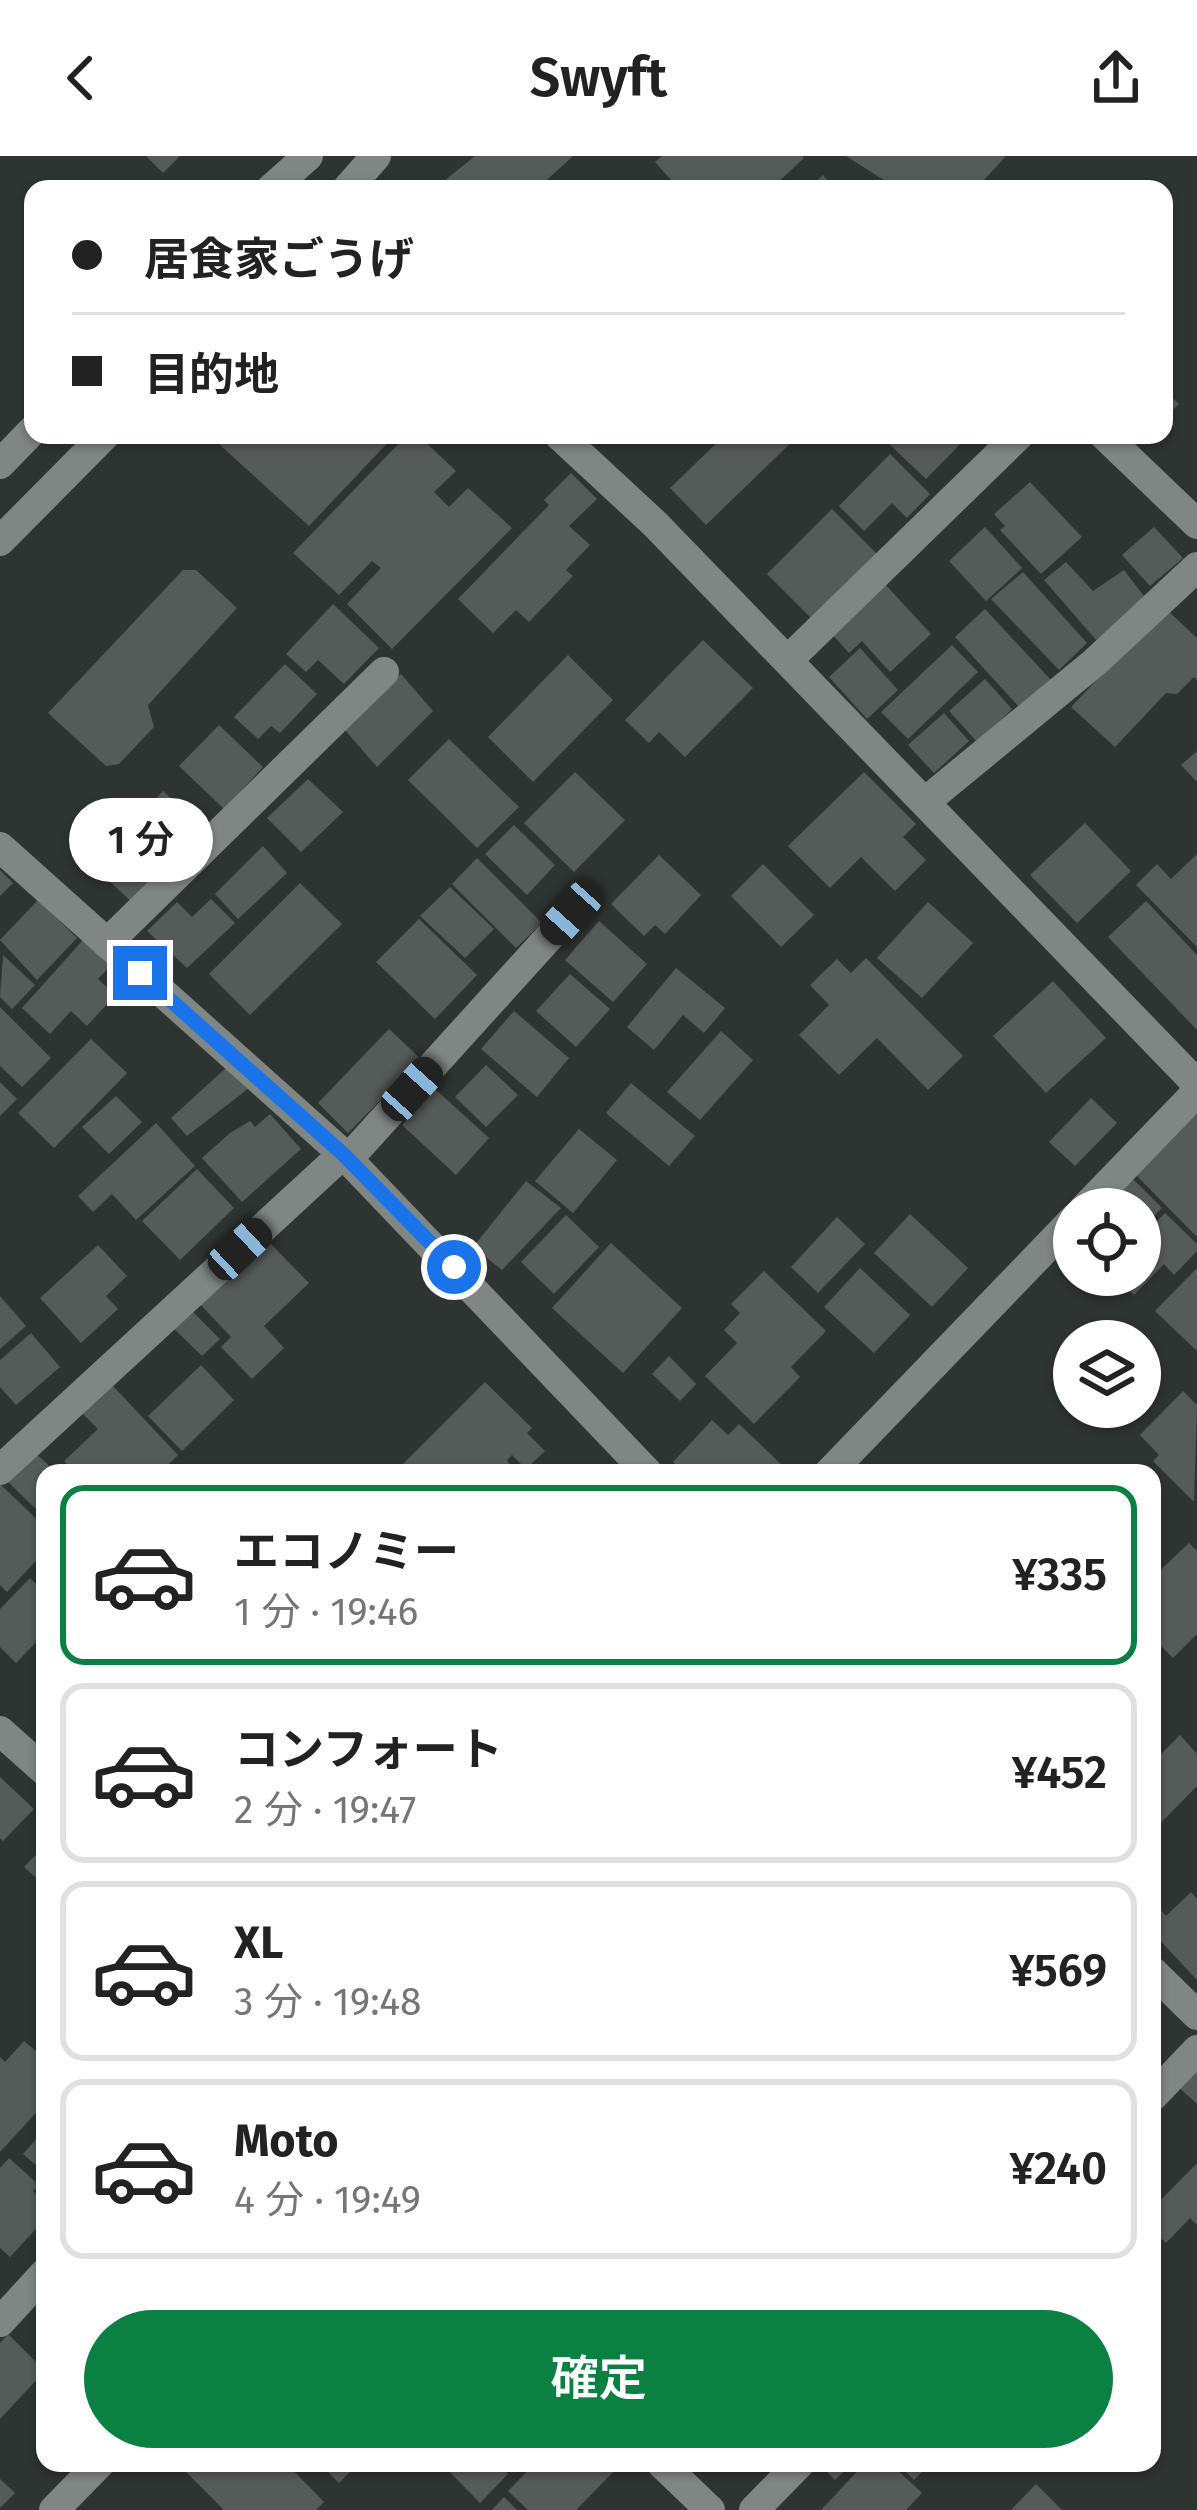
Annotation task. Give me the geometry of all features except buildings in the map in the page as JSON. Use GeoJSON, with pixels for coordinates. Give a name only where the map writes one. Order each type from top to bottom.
{"type":"FeatureCollection","features":[{"type":"Feature","properties":{"kind":"street"},"geometry":{"type":"LineString","coordinates":[[258,156],[276,180]]}},
{"type":"Feature","properties":{"kind":"street"},"geometry":{"type":"LineString","coordinates":[[286,180],[308,156]]}},
{"type":"Feature","properties":{"kind":"street"},"geometry":{"type":"LineString","coordinates":[[355,180],[376,156]]}},
{"type":"Feature","properties":{"kind":"street"},"geometry":{"type":"LineString","coordinates":[[0,464],[24,439]]}},
{"type":"Feature","properties":{"kind":"street"},"geometry":{"type":"LineString","coordinates":[[0,541],[96,444]]}},
{"type":"Feature","properties":{"kind":"street"},"geometry":{"type":"LineString","coordinates":[[573,444],[788,660],[1197,1088],[1104,1188]]}},
{"type":"Feature","properties":{"kind":"street"},"geometry":{"type":"LineString","coordinates":[[788,660],[1010,444]]}},
{"type":"Feature","properties":{"kind":"street"},"geometry":{"type":"LineString","coordinates":[[1113,444],[1197,524]]}},
{"type":"Feature","properties":{"kind":"street"},"geometry":{"type":"LineString","coordinates":[[925,802],[1095,662],[1197,567]]}},
{"type":"Feature","properties":{"kind":"street"},"geometry":{"type":"LineString","coordinates":[[107,943],[384,672]]}},
{"type":"Feature","properties":{"kind":"street"},"geometry":{"type":"LineString","coordinates":[[0,847],[346,1157],[639,1464]]}},
{"type":"Feature","properties":{"kind":"street"},"geometry":{"type":"LineString","coordinates":[[0,1470],[346,1157],[571,913]]}},
{"type":"Feature","properties":{"kind":"street"},"geometry":{"type":"LineString","coordinates":[[838,1464],[1053,1241]]}},
{"type":"Feature","properties":{"kind":"street"},"geometry":{"type":"LineString","coordinates":[[0,1731],[36,1763]]}},
{"type":"Feature","properties":{"kind":"street"},"geometry":{"type":"LineString","coordinates":[[1161,1980],[1197,2014]]}},
{"type":"Feature","properties":{"kind":"street"},"geometry":{"type":"LineString","coordinates":[[1161,2088],[1197,2050]]}},
{"type":"Feature","properties":{"kind":"street"},"geometry":{"type":"LineString","coordinates":[[0,2322],[36,2282]]}},
{"type":"Feature","properties":{"kind":"street"},"geometry":{"type":"LineString","coordinates":[[54,2510],[91,2472]]}},
{"type":"Feature","properties":{"kind":"street"},"geometry":{"type":"LineString","coordinates":[[670,2472],[710,2510]]}},
{"type":"Feature","properties":{"kind":"street"},"geometry":{"type":"LineString","coordinates":[[768,2506],[793,2472]]}},
{"type":"Feature","properties":{"kind":"route"},"geometry":{"type":"LineString","coordinates":[[140,973],[343,1154],[454,1267]]}}]}
